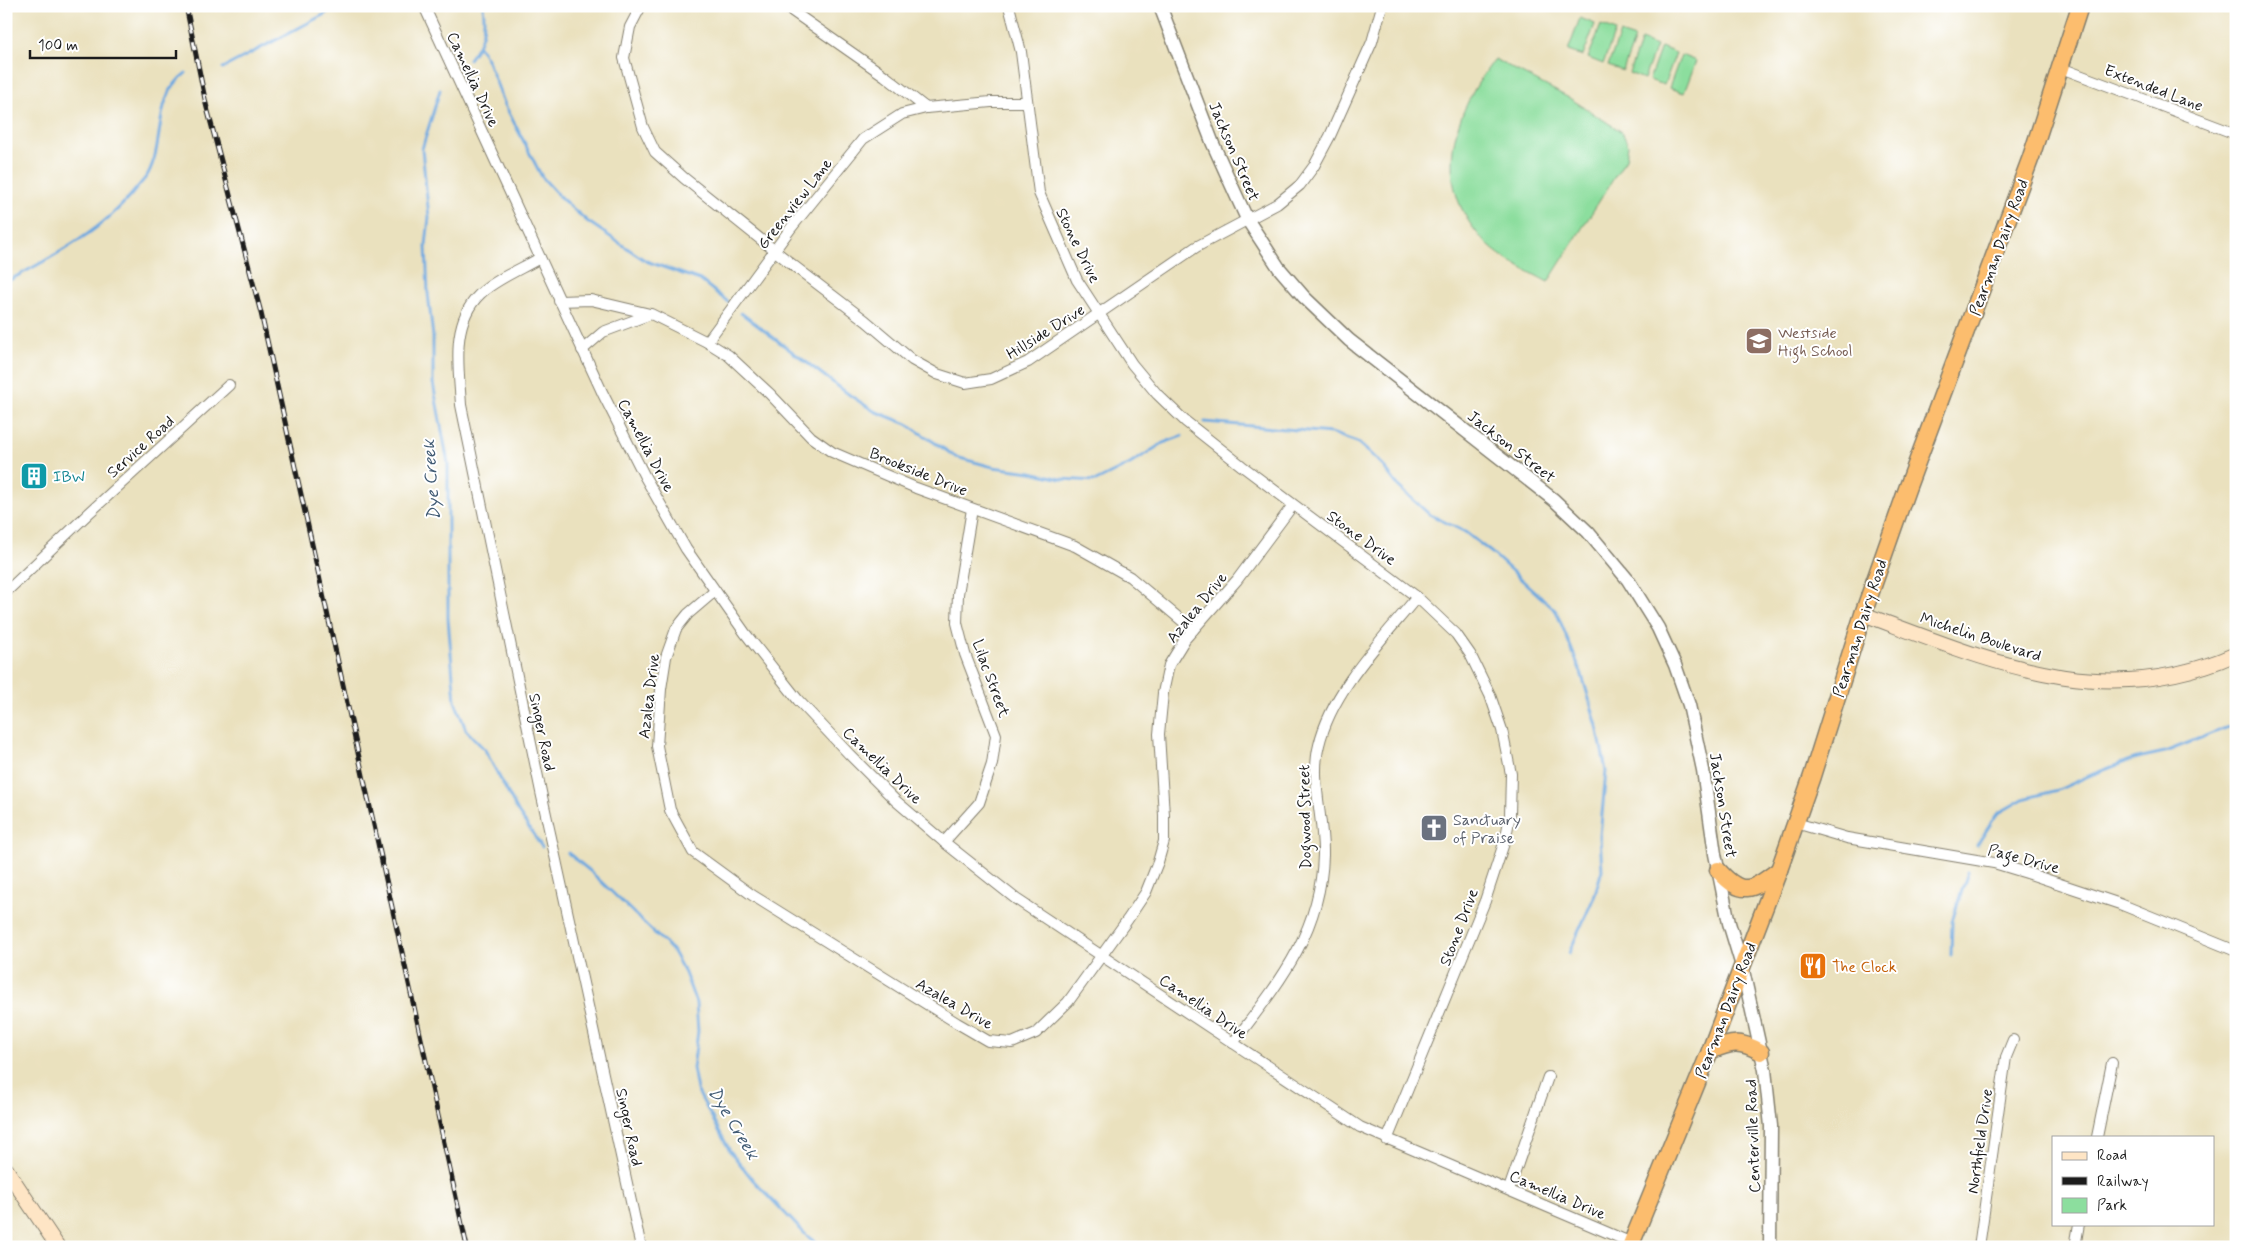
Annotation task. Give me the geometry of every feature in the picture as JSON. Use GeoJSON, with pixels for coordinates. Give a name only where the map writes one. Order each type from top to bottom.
{"type":"FeatureCollection","features":[{"type":"Feature","properties":{"kind":"highway","name":"Pearman Dairy Road"},"geometry":{"type":"LineString","coordinates":[[1631,1245],[1710,1051],[1779,870],[1863,614],[1916,462],[2031,157],[2080,6]]}},
{"type":"Feature","properties":{"kind":"highway"},"geometry":{"type":"LineString","coordinates":[[1718,870],[1731,884],[1740,889],[1750,889],[1779,870]]}},
{"type":"Feature","properties":{"kind":"highway"},"geometry":{"type":"LineString","coordinates":[[1710,1051],[1730,1043],[1745,1044],[1761,1052]]}},
{"type":"Feature","properties":{"kind":"main road","name":"Michelin Boulevard"},"geometry":{"type":"LineString","coordinates":[[1863,614],[1988,660],[2041,675],[2069,679],[2122,681],[2149,679],[2206,665],[2236,654]]}},
{"type":"Feature","properties":{"kind":"main road"},"geometry":{"type":"LineString","coordinates":[[6,1169],[58,1247]]}},
{"type":"Feature","properties":{"kind":"street","name":"Camellia Drive"},"geometry":{"type":"LineString","coordinates":[[424,6],[582,350],[645,476],[686,549],[715,591],[798,700],[849,754],[896,801],[1016,899],[1346,1118],[1387,1140],[1510,1190],[1631,1245]]}},
{"type":"Feature","properties":{"kind":"street","name":"Hillside Drive"},"geometry":{"type":"LineString","coordinates":[[642,6],[630,27],[624,58],[643,127],[655,152],[684,178],[912,360],[937,374],[965,383],[991,380],[1028,362],[1196,246],[1277,204],[1300,185],[1314,166],[1330,136],[1372,42],[1382,6]]}},
{"type":"Feature","properties":{"kind":"street"},"geometry":{"type":"LineString","coordinates":[[785,6],[885,76],[926,108],[990,102],[1026,102]]}},
{"type":"Feature","properties":{"kind":"street","name":"Stone Drive"},"geometry":{"type":"LineString","coordinates":[[1009,6],[1021,52],[1039,193],[1077,280],[1132,364],[1157,394],[1185,420],[1293,505],[1417,597],[1456,634],[1470,654],[1490,695],[1507,753],[1511,774],[1510,815],[1502,853],[1485,901],[1387,1140]]}},
{"type":"Feature","properties":{"kind":"street","name":"Jackson Street"},"geometry":{"type":"LineString","coordinates":[[1160,6],[1213,144],[1247,218],[1279,268],[1304,297],[1327,319],[1392,374],[1554,500],[1588,532],[1628,580],[1658,628],[1675,664],[1689,705],[1703,770],[1718,870],[1729,924],[1742,966]]}},
{"type":"Feature","properties":{"kind":"street","name":"Extended Lane"},"geometry":{"type":"LineString","coordinates":[[2061,68],[2236,134]]}},
{"type":"Feature","properties":{"kind":"street","name":"Greenview Lane"},"geometry":{"type":"LineString","coordinates":[[707,342],[776,251],[791,228],[863,139],[902,114],[926,108]]}},
{"type":"Feature","properties":{"kind":"street","name":"Singer Road"},"geometry":{"type":"LineString","coordinates":[[540,258],[480,294],[466,313],[457,346],[461,405],[538,782],[641,1247]]}},
{"type":"Feature","properties":{"kind":"street","name":"Brookside Drive"},"geometry":{"type":"LineString","coordinates":[[559,301],[591,300],[650,314],[707,342],[728,355],[770,394],[811,437],[832,452],[972,509],[1075,546],[1130,578],[1193,630]]}},
{"type":"Feature","properties":{"kind":"street"},"geometry":{"type":"LineString","coordinates":[[582,350],[603,332],[650,314]]}},
{"type":"Feature","properties":{"kind":"street","name":"Service Road"},"geometry":{"type":"LineString","coordinates":[[6,592],[229,385]]}},
{"type":"Feature","properties":{"kind":"street","name":"Azalea Drive"},"geometry":{"type":"LineString","coordinates":[[715,591],[688,614],[676,628],[666,657],[661,689],[657,746],[670,810],[693,852],[768,906],[988,1040],[1012,1043],[1036,1032],[1068,1002],[1103,956],[1146,892],[1164,841],[1159,734],[1163,693],[1169,665],[1185,639],[1237,580],[1293,505]]}},
{"type":"Feature","properties":{"kind":"street","name":"Lilac Street"},"geometry":{"type":"LineString","coordinates":[[944,842],[979,803],[992,764],[996,735],[966,654],[957,623],[958,594],[972,509]]}},
{"type":"Feature","properties":{"kind":"street","name":"Dogwood Street"},"geometry":{"type":"LineString","coordinates":[[1233,1043],[1296,956],[1312,918],[1323,854],[1316,770],[1327,720],[1345,689],[1417,597]]}},
{"type":"Feature","properties":{"kind":"street","name":"Page Drive"},"geometry":{"type":"LineString","coordinates":[[1796,823],[1847,838],[1994,863],[2027,872],[2120,904],[2236,951]]}},
{"type":"Feature","properties":{"kind":"street","name":"Centerville Road"},"geometry":{"type":"LineString","coordinates":[[1742,966],[1761,1052],[1769,1101],[1770,1247]]}},
{"type":"Feature","properties":{"kind":"street","name":"Northfield Drive"},"geometry":{"type":"LineString","coordinates":[[1979,1247],[2006,1057],[2013,1040]]}},
{"type":"Feature","properties":{"kind":"street"},"geometry":{"type":"LineString","coordinates":[[2097,1136],[2112,1062]]}},
{"type":"Feature","properties":{"kind":"street"},"geometry":{"type":"LineString","coordinates":[[1510,1190],[1548,1077]]}},
{"type":"Feature","properties":{"kind":"street"},"geometry":{"type":"LineString","coordinates":[[2074,1247],[2079,1226]]}},
{"type":"Feature","properties":{"kind":"green space"},"geometry":{"type":"Polygon","coordinates":[[[1580,18],[1595,24],[1583,56],[1568,51],[1580,18]]]}},
{"type":"Feature","properties":{"kind":"green space"},"geometry":{"type":"Polygon","coordinates":[[[1601,25],[1615,31],[1603,64],[1588,58],[1601,25]]]}},
{"type":"Feature","properties":{"kind":"green space"},"geometry":{"type":"Polygon","coordinates":[[[1620,33],[1635,38],[1623,71],[1608,66],[1620,33]]]}},
{"type":"Feature","properties":{"kind":"green space"},"geometry":{"type":"Polygon","coordinates":[[[1641,40],[1656,46],[1644,79],[1629,73],[1641,40]]]}},
{"type":"Feature","properties":{"kind":"green space"},"geometry":{"type":"Polygon","coordinates":[[[1661,47],[1676,53],[1664,85],[1649,80],[1661,47]]]}},
{"type":"Feature","properties":{"kind":"green space"},"geometry":{"type":"Polygon","coordinates":[[[1681,55],[1696,61],[1684,93],[1669,88],[1681,55]]]}},
{"type":"Feature","properties":{"kind":"green space"},"geometry":{"type":"Polygon","coordinates":[[[1495,59],[1571,99],[1622,132],[1628,145],[1626,159],[1548,282],[1493,250],[1469,222],[1458,199],[1453,176],[1453,152],[1458,128],[1467,104],[1479,81],[1495,59]]]}},
{"type":"Feature","properties":{"kind":"waterway"},"geometry":{"type":"LineString","coordinates":[[223,68],[325,14],[334,6]]}},
{"type":"Feature","properties":{"kind":"waterway","name":"Dye Creek"},"geometry":{"type":"LineString","coordinates":[[469,59],[478,47],[484,28],[483,6]]}},
{"type":"Feature","properties":{"kind":"waterway"},"geometry":{"type":"LineString","coordinates":[[479,46],[487,59],[505,105],[542,177],[562,199],[587,221],[646,261],[700,280],[728,302]]}},
{"type":"Feature","properties":{"kind":"waterway"},"geometry":{"type":"LineString","coordinates":[[6,282],[59,253],[93,230],[123,204],[136,189],[148,174],[153,161],[168,95],[175,83],[186,73]]}},
{"type":"Feature","properties":{"kind":"waterway","name":"Dye Creek"},"geometry":{"type":"LineString","coordinates":[[440,90],[422,149],[429,217],[426,246],[428,293],[433,337],[433,383],[448,463],[448,618],[455,701],[466,730],[485,750],[518,812],[542,847]]}},
{"type":"Feature","properties":{"kind":"waterway"},"geometry":{"type":"LineString","coordinates":[[741,313],[851,396],[874,411],[907,424],[956,457],[993,467],[1031,472],[1061,479],[1096,481],[1130,464],[1163,443],[1182,436]]}},
{"type":"Feature","properties":{"kind":"waterway"},"geometry":{"type":"LineString","coordinates":[[1205,422],[1331,433],[1357,442],[1380,462],[1399,487],[1429,514],[1465,532],[1492,553],[1556,611],[1581,672],[1597,726],[1606,771],[1600,836],[1602,870],[1594,897],[1569,953]]}},
{"type":"Feature","properties":{"kind":"waterway"},"geometry":{"type":"LineString","coordinates":[[1977,845],[1997,814],[2023,799],[2058,790],[2133,759],[2165,752],[2236,724]]}},
{"type":"Feature","properties":{"kind":"waterway","name":"Dye Creek"},"geometry":{"type":"LineString","coordinates":[[568,853],[590,871],[672,950],[685,973],[696,1003],[698,1031],[693,1068],[697,1090],[730,1151],[753,1180],[807,1236],[822,1247]]}},
{"type":"Feature","properties":{"kind":"waterway"},"geometry":{"type":"LineString","coordinates":[[1951,955],[1952,921],[1968,872]]}},
{"type":"Feature","properties":{"kind":"railway"},"geometry":{"type":"LineString","coordinates":[[186,6],[206,104],[261,313],[467,1247]]}},
{"type":"Feature","properties":{"kind":"place","name":"Westside High School"},"geometry":{"type":"Point","coordinates":[1759,341]}},
{"type":"Feature","properties":{"kind":"place","name":"IBW"},"geometry":{"type":"Point","coordinates":[34,476]}},
{"type":"Feature","properties":{"kind":"place","name":"Sanctuary of Praise"},"geometry":{"type":"Point","coordinates":[1434,828]}},
{"type":"Feature","properties":{"kind":"place","name":"The Clock"},"geometry":{"type":"Point","coordinates":[1813,966]}}]}
